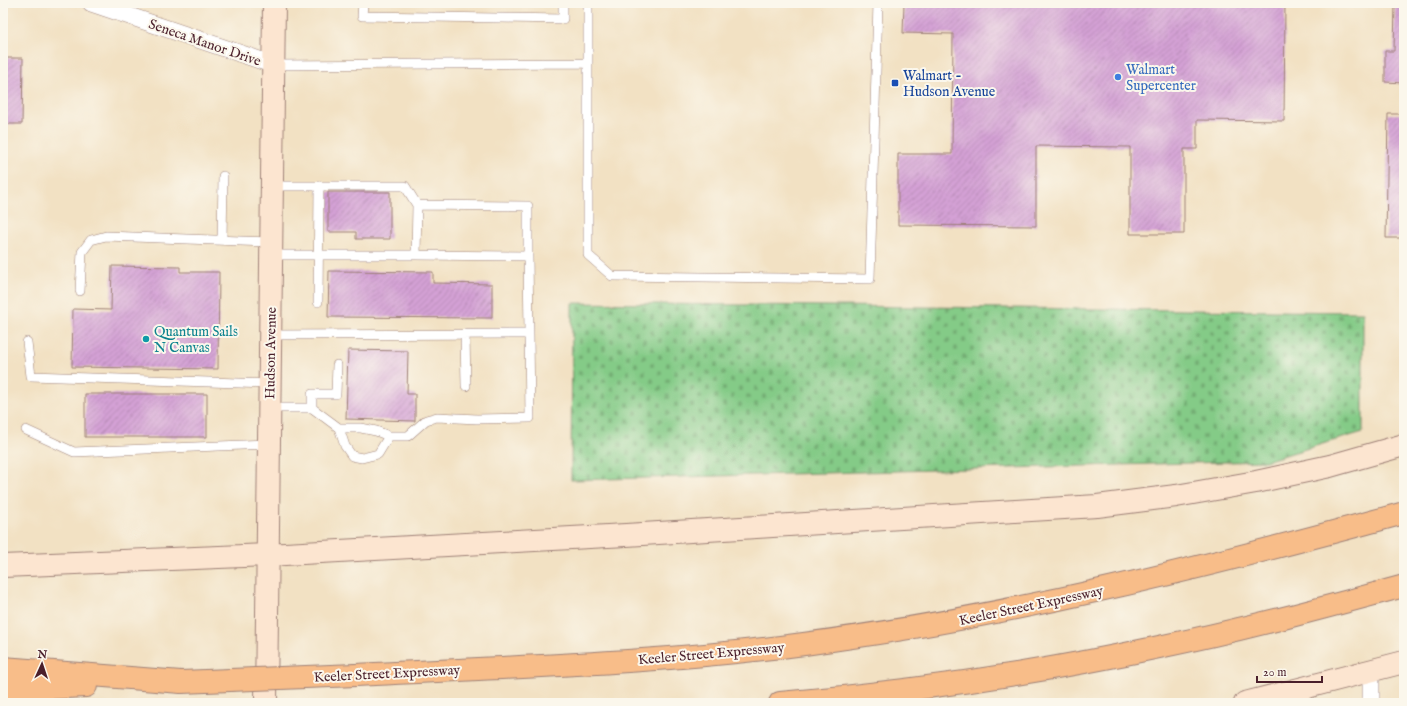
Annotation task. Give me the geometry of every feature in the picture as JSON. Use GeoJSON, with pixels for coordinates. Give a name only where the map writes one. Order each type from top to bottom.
{"type":"FeatureCollection","features":[{"type":"Feature","properties":{"kind":"highway"},"geometry":{"type":"LineString","coordinates":[[1302,541],[1404,503]]}},
{"type":"Feature","properties":{"kind":"highway","name":"Keeler Street Expressway"},"geometry":{"type":"LineString","coordinates":[[3,690],[645,660],[746,651],[840,639],[963,619],[1064,599],[1172,574],[1404,513]]}},
{"type":"Feature","properties":{"kind":"highway"},"geometry":{"type":"LineString","coordinates":[[1313,611],[1404,586]]}},
{"type":"Feature","properties":{"kind":"highway"},"geometry":{"type":"LineString","coordinates":[[780,703],[884,692],[1041,670],[1166,646],[1313,611],[1404,592]]}},
{"type":"Feature","properties":{"kind":"highway"},"geometry":{"type":"LineString","coordinates":[[3,668],[181,682]]}},
{"type":"Feature","properties":{"kind":"main road","name":"Hudson Avenue"},"geometry":{"type":"LineString","coordinates":[[266,703],[274,3]]}},
{"type":"Feature","properties":{"kind":"main road"},"geometry":{"type":"LineString","coordinates":[[3,566],[267,555],[1097,506],[1176,496],[1256,482],[1330,466],[1404,445]]}},
{"type":"Feature","properties":{"kind":"main road"},"geometry":{"type":"LineString","coordinates":[[1245,703],[1404,662]]}},
{"type":"Feature","properties":{"kind":"street","name":"Seneca Manor Drive"},"geometry":{"type":"LineString","coordinates":[[91,3],[274,65]]}},
{"type":"Feature","properties":{"kind":"street"},"geometry":{"type":"LineString","coordinates":[[1371,670],[1371,703]]}},
{"type":"Feature","properties":{"kind":"lane"},"geometry":{"type":"LineString","coordinates":[[362,3],[362,16],[563,18],[563,3]]}},
{"type":"Feature","properties":{"kind":"lane"},"geometry":{"type":"LineString","coordinates":[[588,3],[588,255],[612,276],[870,278],[878,3]]}},
{"type":"Feature","properties":{"kind":"lane"},"geometry":{"type":"LineString","coordinates":[[274,65],[587,63]]}},
{"type":"Feature","properties":{"kind":"lane"},"geometry":{"type":"LineString","coordinates":[[222,240],[223,176]]}},
{"type":"Feature","properties":{"kind":"lane"},"geometry":{"type":"LineString","coordinates":[[272,186],[405,186],[417,205],[416,255]]}},
{"type":"Feature","properties":{"kind":"lane"},"geometry":{"type":"LineString","coordinates":[[318,302],[319,186]]}},
{"type":"Feature","properties":{"kind":"lane"},"geometry":{"type":"LineString","coordinates":[[269,408],[312,408],[339,428],[361,428],[376,431],[389,436],[408,436],[426,420],[437,417],[477,419],[530,418],[528,206],[417,205]]}},
{"type":"Feature","properties":{"kind":"lane"},"geometry":{"type":"LineString","coordinates":[[80,290],[82,252],[90,240],[106,236],[222,240],[319,255],[528,256]]}},
{"type":"Feature","properties":{"kind":"lane"},"geometry":{"type":"LineString","coordinates":[[465,334],[466,386]]}},
{"type":"Feature","properties":{"kind":"lane"},"geometry":{"type":"LineString","coordinates":[[270,335],[529,334]]}},
{"type":"Feature","properties":{"kind":"lane"},"geometry":{"type":"LineString","coordinates":[[26,342],[31,376],[270,384]]}},
{"type":"Feature","properties":{"kind":"lane"},"geometry":{"type":"LineString","coordinates":[[312,408],[312,394],[336,394],[337,365]]}},
{"type":"Feature","properties":{"kind":"lane"},"geometry":{"type":"LineString","coordinates":[[339,428],[344,446],[352,456],[362,458],[378,454],[389,436]]}},
{"type":"Feature","properties":{"kind":"lane"},"geometry":{"type":"LineString","coordinates":[[26,430],[74,452],[269,444]]}},
{"type":"Feature","properties":{"kind":"green space"},"geometry":{"type":"Polygon","coordinates":[[[572,303],[1363,312],[1363,432],[1265,461],[571,480],[572,303]]]}},
{"type":"Feature","properties":{"kind":"building","name":"Walmart Supercenter"},"geometry":{"type":"Polygon","coordinates":[[[904,3],[1285,3],[1284,121],[1197,120],[1197,149],[1184,149],[1184,234],[1130,234],[1130,147],[1036,146],[1036,226],[898,225],[898,154],[952,154],[953,34],[903,33],[904,3]]]}},
{"type":"Feature","properties":{"kind":"building"},"geometry":{"type":"Polygon","coordinates":[[[1395,3],[1404,3],[1404,83],[1385,82],[1385,51],[1394,51],[1395,3]]]}},
{"type":"Feature","properties":{"kind":"building"},"geometry":{"type":"Polygon","coordinates":[[[3,58],[23,58],[22,124],[3,124],[3,58]]]}},
{"type":"Feature","properties":{"kind":"building"},"geometry":{"type":"Polygon","coordinates":[[[1388,114],[1404,114],[1404,238],[1386,238],[1388,114]]]}},
{"type":"Feature","properties":{"kind":"building"},"geometry":{"type":"Polygon","coordinates":[[[328,192],[390,192],[390,239],[356,239],[356,232],[328,232],[328,192]]]}},
{"type":"Feature","properties":{"kind":"building","name":"Quantum Sails N Canvas"},"geometry":{"type":"Polygon","coordinates":[[[112,266],[180,267],[180,272],[219,272],[218,369],[72,367],[73,309],[111,310],[112,266]]]}},
{"type":"Feature","properties":{"kind":"building"},"geometry":{"type":"Polygon","coordinates":[[[329,271],[433,272],[433,283],[492,284],[492,318],[328,317],[329,271]]]}},
{"type":"Feature","properties":{"kind":"building"},"geometry":{"type":"Polygon","coordinates":[[[348,350],[408,351],[407,394],[415,394],[415,421],[346,419],[348,350]]]}},
{"type":"Feature","properties":{"kind":"building"},"geometry":{"type":"Polygon","coordinates":[[[85,394],[207,394],[207,437],[85,437],[85,394]]]}},
{"type":"Feature","properties":{"kind":"place","name":"Walmart Supercenter"},"geometry":{"type":"Point","coordinates":[1118,77]}},
{"type":"Feature","properties":{"kind":"place","name":"Walmart - Hudson Avenue"},"geometry":{"type":"Point","coordinates":[895,83]}},
{"type":"Feature","properties":{"kind":"place","name":"Quantum Sails N Canvas"},"geometry":{"type":"Point","coordinates":[146,339]}}]}
